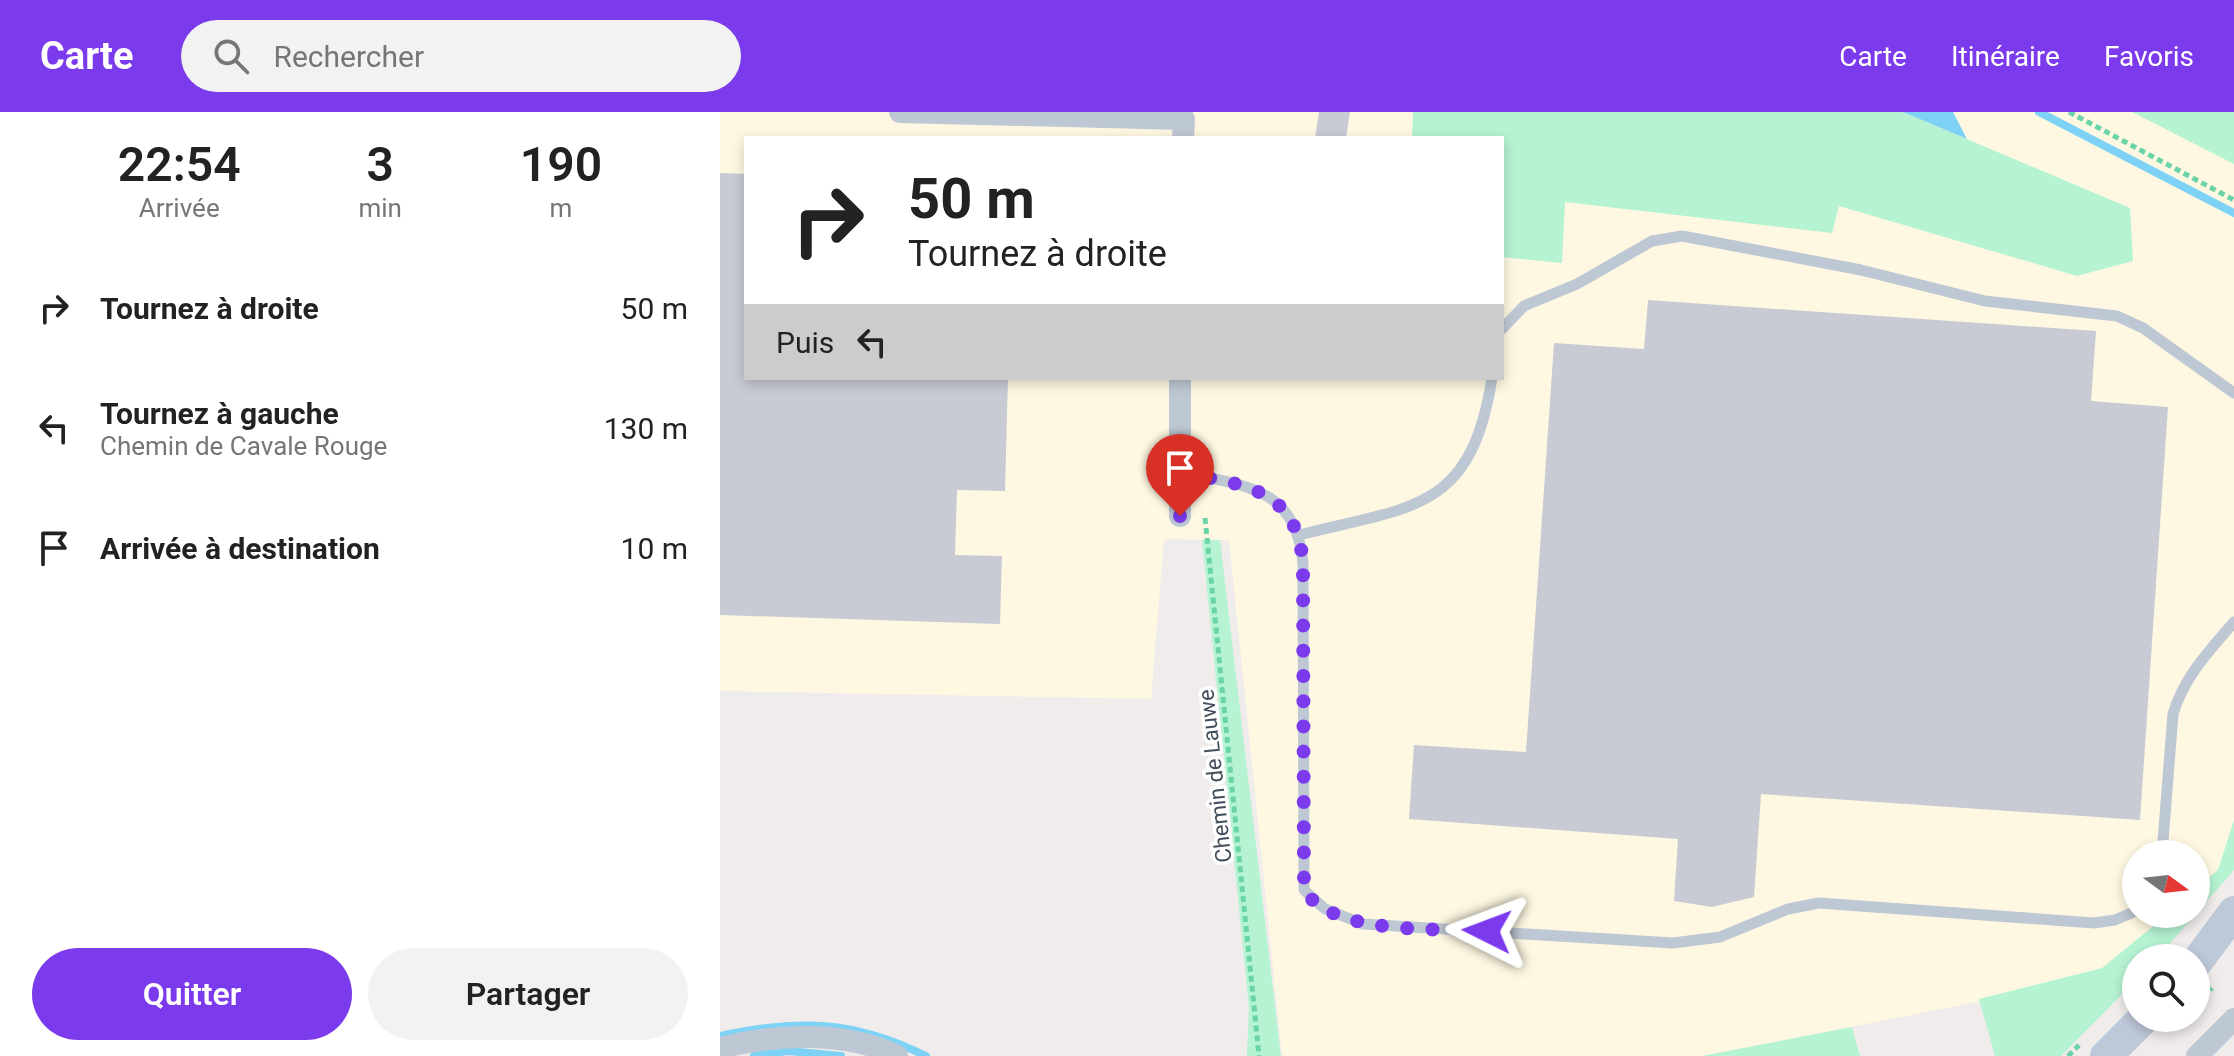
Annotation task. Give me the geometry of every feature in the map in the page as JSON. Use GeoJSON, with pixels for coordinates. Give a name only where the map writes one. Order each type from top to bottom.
{"type":"FeatureCollection","features":[{"type":"Feature","properties":{"kind":"main road"},"geometry":{"type":"LineString","coordinates":[[2210,945],[2234,912]]}},
{"type":"Feature","properties":{"kind":"main road"},"geometry":{"type":"LineString","coordinates":[[2210,953],[2234,933]]}},
{"type":"Feature","properties":{"kind":"main road"},"geometry":{"type":"LineString","coordinates":[[2106,1056],[2130,1032]]}},
{"type":"Feature","properties":{"kind":"street"},"geometry":{"type":"LineString","coordinates":[[900,112],[1184,123]]}},
{"type":"Feature","properties":{"kind":"street"},"geometry":{"type":"LineString","coordinates":[[1180,380],[1180,516]]}},
{"type":"Feature","properties":{"kind":"street"},"geometry":{"type":"LineString","coordinates":[[2197,1056],[2234,1019]]}},
{"type":"Feature","properties":{"kind":"street"},"geometry":{"type":"LineString","coordinates":[[720,1048],[798,1037],[847,1041],[897,1056]]}},
{"type":"Feature","properties":{"kind":"lane"},"geometry":{"type":"LineString","coordinates":[[1504,327],[1524,306],[1577,284],[1652,241],[1682,236],[1861,270],[1985,301],[2117,316],[2143,328],[2234,393]]}},
{"type":"Feature","properties":{"kind":"lane"},"geometry":{"type":"LineString","coordinates":[[1299,535],[1406,508],[1444,487],[1465,464],[1479,440],[1492,380]]}},
{"type":"Feature","properties":{"kind":"lane"},"geometry":{"type":"LineString","coordinates":[[1179,472],[1259,490],[1289,514],[1299,535],[1303,564],[1304,890],[1325,909],[1363,924],[1673,943],[1720,937],[1788,909],[1819,903],[2094,923],[2122,917]]}},
{"type":"Feature","properties":{"kind":"lane"},"geometry":{"type":"LineString","coordinates":[[2163,840],[2173,714],[2177,699],[2192,672],[2234,622]]}},
{"type":"Feature","properties":{"kind":"path"},"geometry":{"type":"LineString","coordinates":[[2069,112],[2234,200]]}},
{"type":"Feature","properties":{"kind":"path","name":"Chemin de Lauwe"},"geometry":{"type":"LineString","coordinates":[[1180,516],[1206,518],[1259,1056]]}},
{"type":"Feature","properties":{"kind":"shaded area"},"geometry":{"type":"Polygon","coordinates":[[[720,112],[2234,112],[2234,851],[2210,877],[2210,840],[2122,840],[2122,928],[2159,928],[2142,944],[2122,944],[2122,964],[2115,971],[1977,1002],[1704,1056],[1282,1056],[1229,540],[1164,539],[1151,699],[720,691],[720,112]]]}},
{"type":"Feature","properties":{"kind":"green space"},"geometry":{"type":"Polygon","coordinates":[[[1413,112],[1903,112],[2130,208],[2133,261],[2077,276],[1839,206],[1832,233],[1565,202],[1562,263],[1504,257],[1504,136],[1412,136],[1413,112]]]}},
{"type":"Feature","properties":{"kind":"green space"},"geometry":{"type":"Polygon","coordinates":[[[2132,112],[2234,112],[2234,164],[2132,112]]]}},
{"type":"Feature","properties":{"kind":"green space"},"geometry":{"type":"Polygon","coordinates":[[[1202,540],[1220,540],[1281,1056],[1247,1056],[1249,1008],[1202,540]]]}},
{"type":"Feature","properties":{"kind":"green space"},"geometry":{"type":"Polygon","coordinates":[[[2234,820],[2234,870],[2210,897],[2210,877],[2218,870],[2234,820]]]}},
{"type":"Feature","properties":{"kind":"green space"},"geometry":{"type":"Polygon","coordinates":[[[2151,928],[2184,928],[2169,944],[2131,944],[2151,928]]]}},
{"type":"Feature","properties":{"kind":"green space"},"geometry":{"type":"Polygon","coordinates":[[[2122,952],[2122,994],[2061,1056],[1995,1056],[1979,999],[2102,968],[2122,952]]]}},
{"type":"Feature","properties":{"kind":"green space"},"geometry":{"type":"Polygon","coordinates":[[[1852,1027],[1860,1056],[1702,1056],[1852,1027]]]}},
{"type":"Feature","properties":{"kind":"water"},"geometry":{"type":"Polygon","coordinates":[[[1903,112],[1953,112],[1967,139],[1903,112]]]}},
{"type":"Feature","properties":{"kind":"building"},"geometry":{"type":"Polygon","coordinates":[[[1319,112],[1350,112],[1346,136],[1315,136],[1319,112]]]}},
{"type":"Feature","properties":{"kind":"building"},"geometry":{"type":"Polygon","coordinates":[[[720,173],[744,174],[744,380],[1008,380],[1005,491],[957,490],[955,555],[1002,556],[1000,624],[720,615],[720,173]]]}},
{"type":"Feature","properties":{"kind":"building"},"geometry":{"type":"Polygon","coordinates":[[[1648,300],[2096,331],[2091,401],[2168,407],[2140,820],[1761,794],[1754,897],[1712,907],[1674,901],[1678,839],[1409,819],[1414,745],[1526,752],[1554,343],[1644,349],[1648,300]]]}},
{"type":"Feature","properties":{"kind":"waterway"},"geometry":{"type":"LineString","coordinates":[[2039,112],[2234,213]]}},
{"type":"Feature","properties":{"kind":"waterway"},"geometry":{"type":"LineString","coordinates":[[720,1036],[775,1027],[825,1026],[874,1035],[926,1056]]}},
{"type":"Feature","properties":{"kind":"waterway"},"geometry":{"type":"LineString","coordinates":[[754,1056],[788,1051],[841,1056]]}},
{"type":"Feature","properties":{"kind":"route"},"geometry":{"type":"LineString","coordinates":[[1180,516],[1179,472],[1259,490],[1289,514],[1299,535],[1303,564],[1304,890],[1325,909],[1363,924],[1487,931]]}}]}
